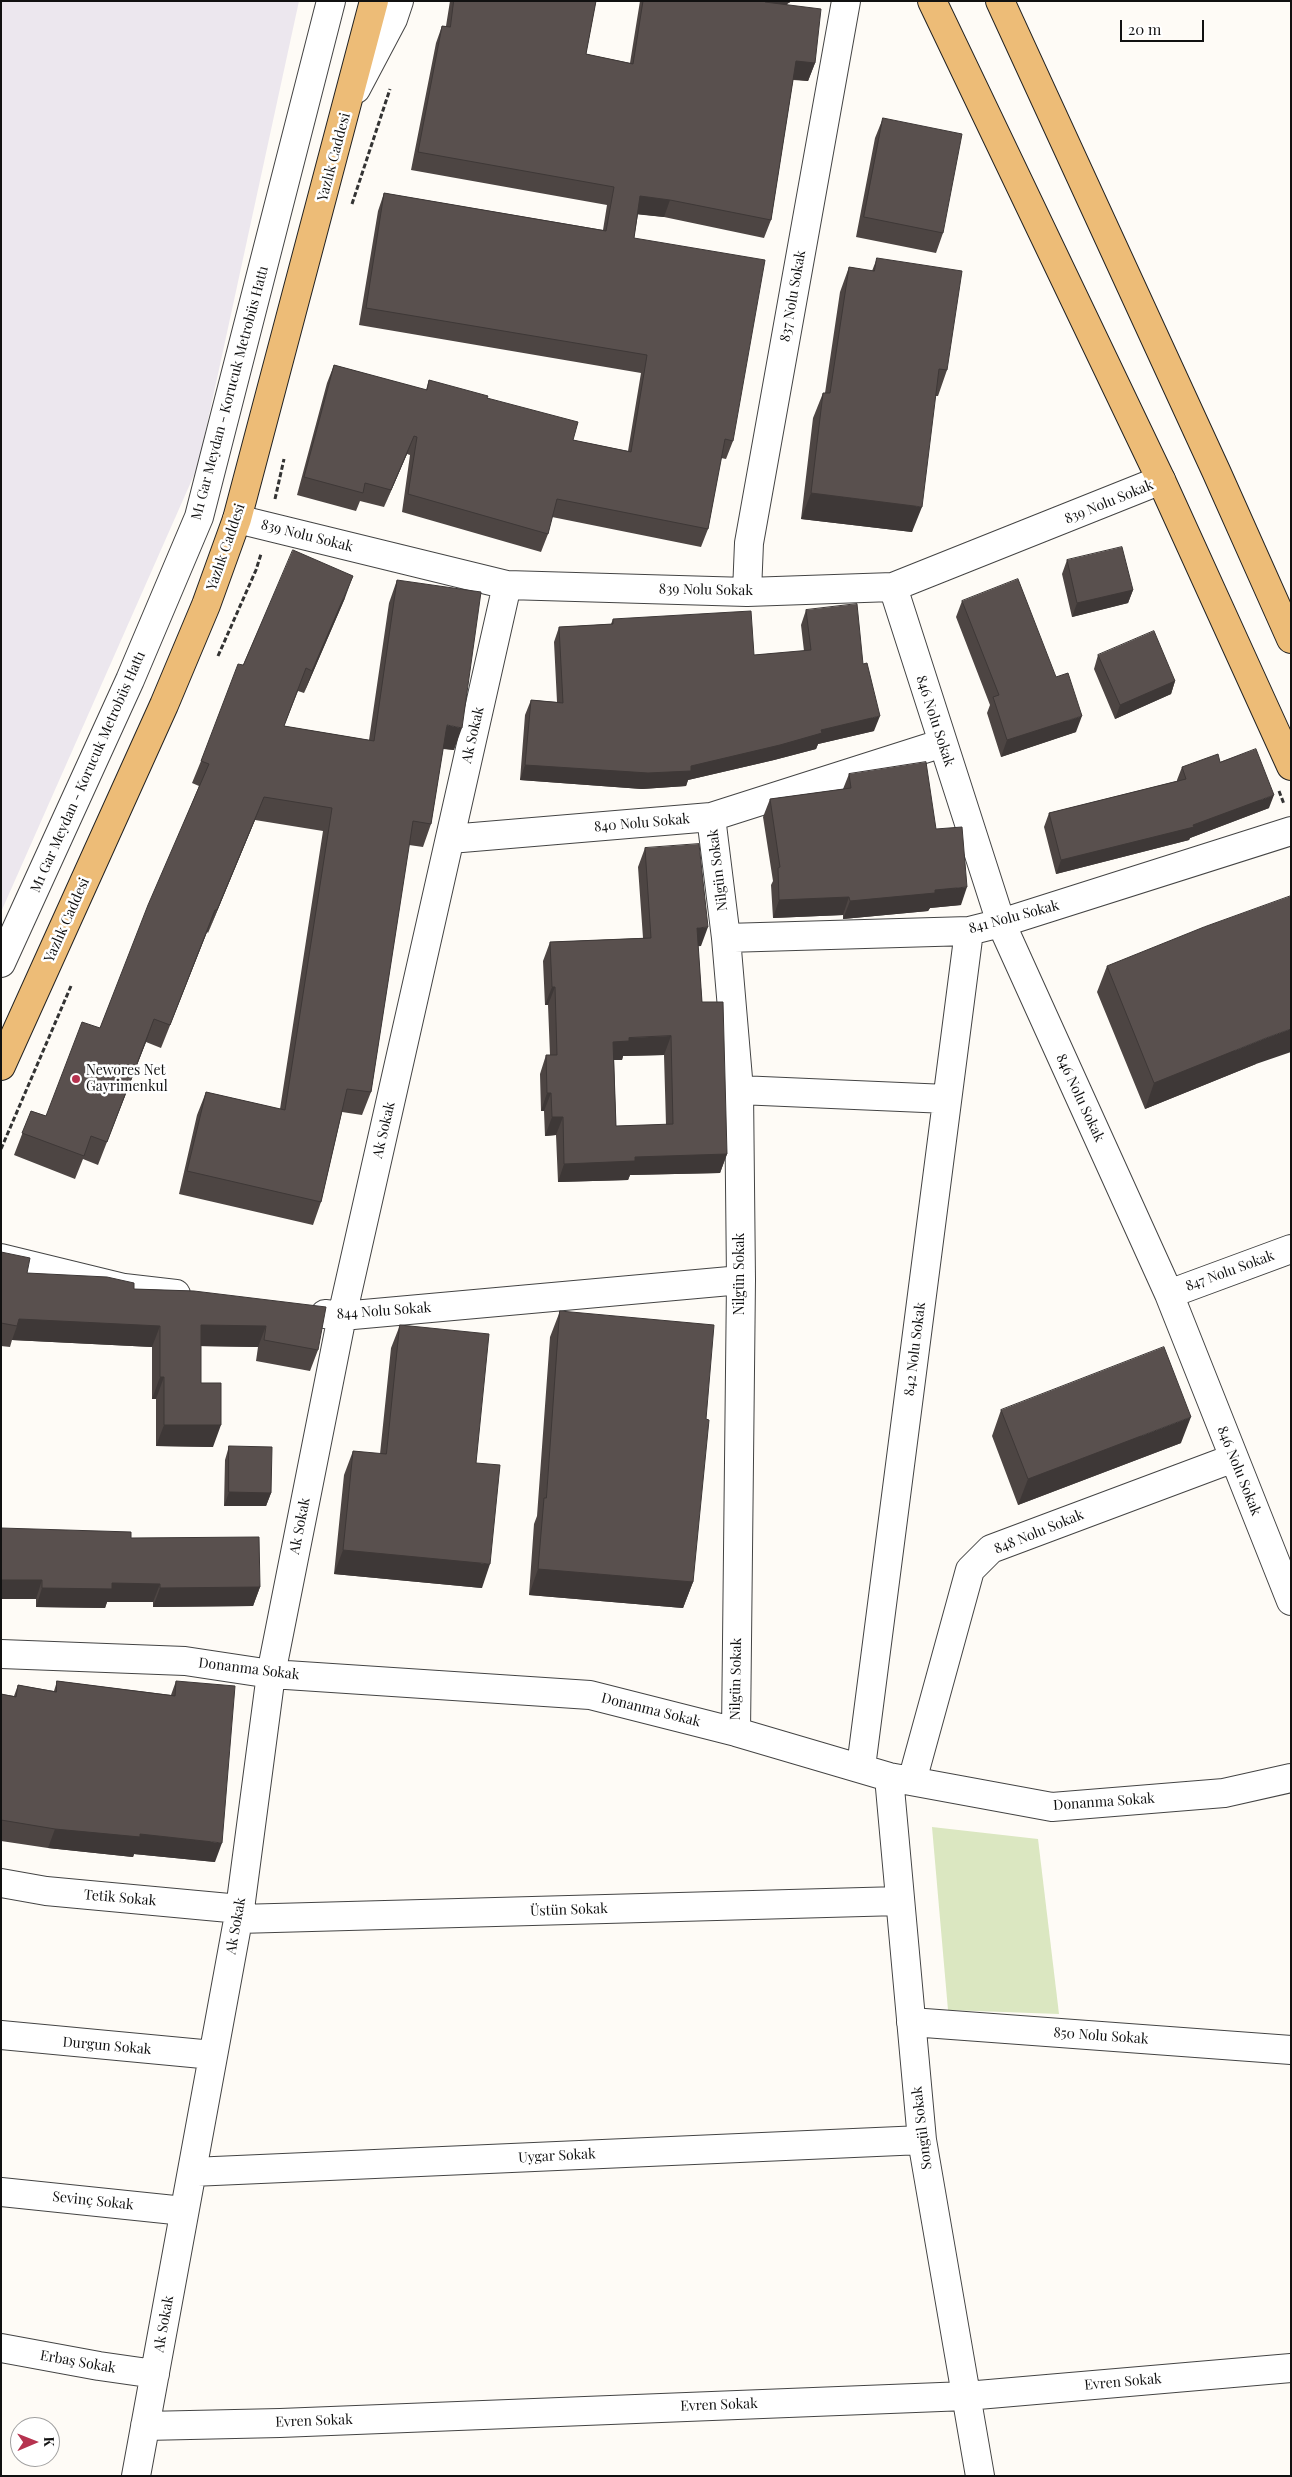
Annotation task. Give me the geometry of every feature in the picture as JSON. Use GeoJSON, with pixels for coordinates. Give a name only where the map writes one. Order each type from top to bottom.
{"type":"FeatureCollection","features":[{"type":"Feature","properties":{"kind":"main road","name":"Yazlık Caddesi"},"geometry":{"type":"LineString","coordinates":[[1,1066],[168,696],[206,605],[238,519],[348,106],[374,1]]}},
{"type":"Feature","properties":{"kind":"main road"},"geometry":{"type":"LineString","coordinates":[[932,1],[1161,480],[1291,766]]}},
{"type":"Feature","properties":{"kind":"main road"},"geometry":{"type":"LineString","coordinates":[[1000,1],[1291,639]]}},
{"type":"Feature","properties":{"kind":"street","name":"M1 Gar Meydan - Korucuk Metrobüs Hattı"},"geometry":{"type":"LineString","coordinates":[[1,963],[130,680],[199,517],[331,1]]}},
{"type":"Feature","properties":{"kind":"street"},"geometry":{"type":"LineString","coordinates":[[348,106],[392,19],[399,1]]}},
{"type":"Feature","properties":{"kind":"street","name":"837 Nolu Sokak"},"geometry":{"type":"LineString","coordinates":[[747,592],[749,543],[846,1]]}},
{"type":"Feature","properties":{"kind":"street","name":"839 Nolu Sokak"},"geometry":{"type":"LineString","coordinates":[[238,519],[507,585],[747,592],[892,587],[1161,480]]}},
{"type":"Feature","properties":{"kind":"street","name":"Ak Sokak"},"geometry":{"type":"LineString","coordinates":[[136,2476],[239,1914],[271,1674],[342,1316],[507,585]]}},
{"type":"Feature","properties":{"kind":"street","name":"846 Nolu Sokak"},"geometry":{"type":"LineString","coordinates":[[892,587],[1000,924],[1169,1294],[1291,1601]]}},
{"type":"Feature","properties":{"kind":"street","name":"840 Nolu Sokak"},"geometry":{"type":"LineString","coordinates":[[450,839],[711,817],[943,743]]}},
{"type":"Feature","properties":{"kind":"street","name":"Nilgün Sokak"},"geometry":{"type":"LineString","coordinates":[[711,817],[726,938],[739,1090],[741,1280],[736,1732]]}},
{"type":"Feature","properties":{"kind":"street","name":"841 Nolu Sokak"},"geometry":{"type":"LineString","coordinates":[[726,938],[969,931],[1000,924],[1291,831]]}},
{"type":"Feature","properties":{"kind":"street","name":"842 Nolu Sokak"},"geometry":{"type":"LineString","coordinates":[[861,1767],[969,931]]}},
{"type":"Feature","properties":{"kind":"street"},"geometry":{"type":"LineString","coordinates":[[739,1090],[947,1099]]}},
{"type":"Feature","properties":{"kind":"street","name":"847 Nolu Sokak"},"geometry":{"type":"LineString","coordinates":[[1169,1294],[1291,1249]]}},
{"type":"Feature","properties":{"kind":"street"},"geometry":{"type":"LineString","coordinates":[[1,1258],[124,1288],[203,1298]]}},
{"type":"Feature","properties":{"kind":"street","name":"844 Nolu Sokak"},"geometry":{"type":"LineString","coordinates":[[302,1311],[342,1316],[741,1280]]}},
{"type":"Feature","properties":{"kind":"street","name":"848 Nolu Sokak"},"geometry":{"type":"LineString","coordinates":[[901,1779],[970,1570],[991,1549],[1234,1458]]}},
{"type":"Feature","properties":{"kind":"street","name":"Donanma Sokak"},"geometry":{"type":"LineString","coordinates":[[1,1654],[185,1662],[271,1674],[590,1695],[736,1732],[901,1779],[1052,1806],[1224,1793],[1291,1778]]}},
{"type":"Feature","properties":{"kind":"street","name":"Songül Sokak"},"geometry":{"type":"LineString","coordinates":[[901,1779],[900,1901],[922,2140],[980,2476]]}},
{"type":"Feature","properties":{"kind":"street","name":"Tetik Sokak"},"geometry":{"type":"LineString","coordinates":[[1,1883],[46,1891],[239,1914]]}},
{"type":"Feature","properties":{"kind":"street","name":"Üstün Sokak"},"geometry":{"type":"LineString","coordinates":[[239,1914],[900,1901]]}},
{"type":"Feature","properties":{"kind":"street","name":"850 Nolu Sokak"},"geometry":{"type":"LineString","coordinates":[[911,2022],[1291,2050]]}},
{"type":"Feature","properties":{"kind":"street","name":"Durgun Sokak"},"geometry":{"type":"LineString","coordinates":[[1,2035],[213,2055]]}},
{"type":"Feature","properties":{"kind":"street","name":"Uygar Sokak"},"geometry":{"type":"LineString","coordinates":[[192,2172],[922,2140]]}},
{"type":"Feature","properties":{"kind":"street","name":"Sevinç Sokak"},"geometry":{"type":"LineString","coordinates":[[1,2192],[184,2211]]}},
{"type":"Feature","properties":{"kind":"street","name":"Erbaş Sokak"},"geometry":{"type":"LineString","coordinates":[[1,2348],[155,2374]]}},
{"type":"Feature","properties":{"kind":"street","name":"Evren Sokak"},"geometry":{"type":"LineString","coordinates":[[146,2426],[280,2423],[966,2396],[1291,2368]]}},
{"type":"Feature","properties":{"kind":"shaded area"},"geometry":{"type":"Polygon","coordinates":[[[1,1],[299,1],[198,466],[1,912],[1,1]]]}},
{"type":"Feature","properties":{"kind":"green space"},"geometry":{"type":"Polygon","coordinates":[[[932,1827],[1038,1839],[1059,2014],[948,2010],[932,1827]]]}},
{"type":"Feature","properties":{"kind":"building"},"geometry":{"type":"Polygon","coordinates":[[[454,1],[596,1],[586,54],[633,64],[643,1],[766,1],[821,9],[815,63],[796,61],[771,220],[640,196],[634,238],[765,260],[733,441],[725,439],[708,529],[557,499],[548,534],[408,494],[417,437],[414,436],[391,490],[365,483],[363,493],[304,477],[334,365],[427,390],[429,380],[488,396],[487,398],[578,422],[573,440],[631,452],[647,355],[366,308],[384,193],[606,231],[614,187],[418,152],[442,26],[450,27],[454,1]]]}},
{"type":"Feature","properties":{"kind":"building"},"geometry":{"type":"Polygon","coordinates":[[[883,118],[962,134],[943,233],[864,217],[883,118]]]}},
{"type":"Feature","properties":{"kind":"building"},"geometry":{"type":"Polygon","coordinates":[[[877,258],[962,271],[947,370],[939,369],[922,507],[811,493],[823,393],[830,393],[849,267],[874,271],[877,258]]]}},
{"type":"Feature","properties":{"kind":"building"},"geometry":{"type":"Polygon","coordinates":[[[1122,547],[1133,590],[1077,603],[1067,560],[1122,547]]]}},
{"type":"Feature","properties":{"kind":"building"},"geometry":{"type":"Polygon","coordinates":[[[293,550],[353,576],[312,671],[306,668],[284,726],[374,741],[397,580],[481,592],[462,728],[447,725],[431,824],[413,821],[371,1092],[347,1089],[321,1202],[187,1171],[206,1092],[285,1110],[332,808],[264,797],[217,910],[215,910],[170,1025],[154,1019],[107,1142],[91,1136],[84,1156],[22,1133],[31,1111],[46,1116],[82,1022],[100,1028],[148,905],[209,764],[201,761],[238,664],[243,665],[293,550]]]}},
{"type":"Feature","properties":{"kind":"building"},"geometry":{"type":"Polygon","coordinates":[[[1018,579],[1056,677],[1068,673],[1082,716],[1007,740],[993,697],[999,695],[962,601],[1018,579]]]}},
{"type":"Feature","properties":{"kind":"building"},"geometry":{"type":"Polygon","coordinates":[[[857,604],[863,664],[867,663],[880,716],[821,730],[822,733],[780,745],[691,766],[691,771],[648,773],[525,765],[531,700],[563,703],[559,627],[613,624],[613,619],[751,611],[754,655],[811,650],[806,610],[857,604]]]}},
{"type":"Feature","properties":{"kind":"building"},"geometry":{"type":"Polygon","coordinates":[[[1154,631],[1175,681],[1120,705],[1098,655],[1154,631]]]}},
{"type":"Feature","properties":{"kind":"building"},"geometry":{"type":"Polygon","coordinates":[[[1256,749],[1274,795],[1193,825],[1194,827],[1061,860],[1049,813],[1186,779],[1182,767],[1218,754],[1220,762],[1256,749]]]}},
{"type":"Feature","properties":{"kind":"building"},"geometry":{"type":"Polygon","coordinates":[[[926,762],[936,829],[962,827],[967,887],[935,890],[935,893],[850,901],[849,897],[779,900],[778,868],[780,867],[770,799],[851,788],[849,774],[926,762]]]}},
{"type":"Feature","properties":{"kind":"building"},"geometry":{"type":"Polygon","coordinates":[[[699,844],[708,927],[697,928],[702,1002],[723,1002],[727,1154],[635,1157],[635,1161],[564,1164],[563,1117],[552,1117],[551,1093],[547,1093],[546,1055],[557,1055],[555,987],[552,987],[550,942],[651,938],[645,848],[699,844]],[[671,1036],[629,1038],[629,1041],[613,1042],[616,1126],[673,1124],[671,1036]]]}},
{"type":"Feature","properties":{"kind":"building"},"geometry":{"type":"Polygon","coordinates":[[[1291,896],[1291,1029],[1154,1083],[1107,966],[1204,927],[1291,896]]]}},
{"type":"Feature","properties":{"kind":"building"},"geometry":{"type":"Polygon","coordinates":[[[1,1252],[30,1258],[27,1273],[107,1277],[134,1283],[134,1289],[194,1291],[326,1307],[318,1350],[264,1340],[266,1326],[201,1325],[201,1383],[221,1383],[221,1425],[164,1425],[164,1377],[160,1377],[160,1326],[19,1319],[17,1326],[1,1323],[1,1252]]]}},
{"type":"Feature","properties":{"kind":"building"},"geometry":{"type":"Polygon","coordinates":[[[560,1311],[714,1325],[706,1419],[709,1420],[693,1582],[538,1569],[544,1498],[546,1498],[560,1311]]]}},
{"type":"Feature","properties":{"kind":"building"},"geometry":{"type":"Polygon","coordinates":[[[400,1325],[489,1334],[476,1463],[500,1465],[490,1564],[343,1550],[353,1451],[386,1454],[400,1325]]]}},
{"type":"Feature","properties":{"kind":"building"},"geometry":{"type":"Polygon","coordinates":[[[1164,1347],[1191,1417],[1028,1479],[1001,1410],[1164,1347]]]}},
{"type":"Feature","properties":{"kind":"building"},"geometry":{"type":"Polygon","coordinates":[[[229,1446],[272,1447],[271,1493],[229,1492],[229,1446]]]}},
{"type":"Feature","properties":{"kind":"building"},"geometry":{"type":"Polygon","coordinates":[[[1,1528],[131,1532],[131,1538],[259,1537],[260,1587],[160,1588],[160,1584],[112,1583],[112,1589],[42,1588],[42,1580],[1,1580],[1,1528]]]}},
{"type":"Feature","properties":{"kind":"building"},"geometry":{"type":"Polygon","coordinates":[[[57,1681],[175,1696],[176,1681],[235,1686],[222,1843],[140,1834],[140,1837],[55,1829],[1,1820],[1,1694],[16,1697],[18,1685],[56,1692],[57,1681]]]}},
{"type":"Feature","properties":{"kind":"place","name":"Newores Net Gayrimenkul"},"geometry":{"type":"Point","coordinates":[76,1079]}}]}
